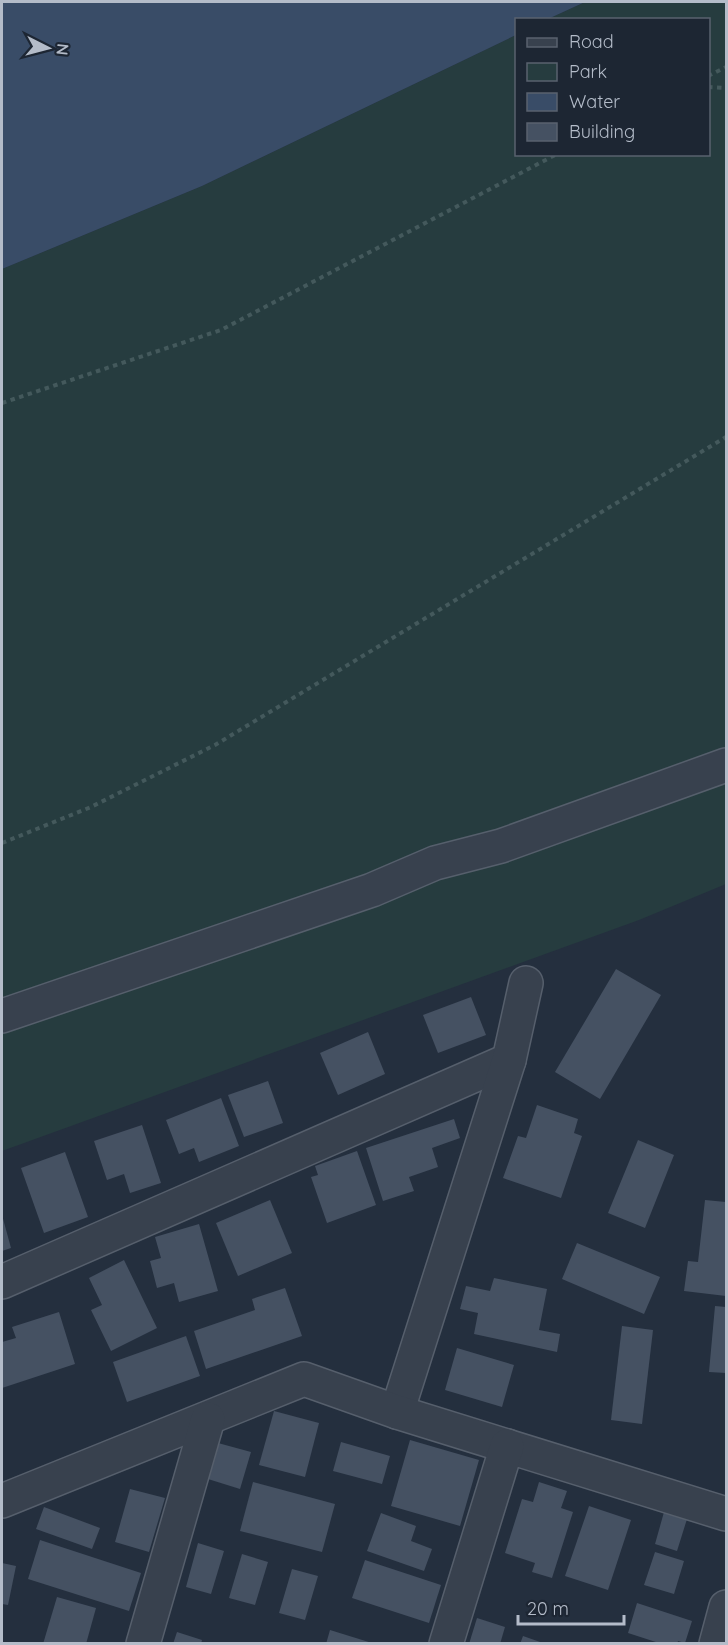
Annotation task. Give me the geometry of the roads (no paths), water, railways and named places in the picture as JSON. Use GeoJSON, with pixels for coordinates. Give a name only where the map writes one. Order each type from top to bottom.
{"type":"FeatureCollection","features":[{"type":"Feature","properties":{"kind":"street"},"geometry":{"type":"LineString","coordinates":[[2,1016],[372,890],[435,863],[501,846],[726,765]]}},
{"type":"Feature","properties":{"kind":"street"},"geometry":{"type":"LineString","coordinates":[[397,1412],[509,1060],[526,983]]}},
{"type":"Feature","properties":{"kind":"street"},"geometry":{"type":"LineString","coordinates":[[2,1282],[509,1060]]}},
{"type":"Feature","properties":{"kind":"street"},"geometry":{"type":"LineString","coordinates":[[2,1501],[304,1379],[397,1412],[726,1514]]}},
{"type":"Feature","properties":{"kind":"street"},"geometry":{"type":"LineString","coordinates":[[143,1644],[208,1419]]}},
{"type":"Feature","properties":{"kind":"street"},"geometry":{"type":"LineString","coordinates":[[446,1644],[507,1446]]}},
{"type":"Feature","properties":{"kind":"street"},"geometry":{"type":"LineString","coordinates":[[716,1644],[726,1607]]}},
{"type":"Feature","properties":{"kind":"water"},"geometry":{"type":"Polygon","coordinates":[[[2,2],[585,2],[550,18],[515,18],[515,35],[202,186],[2,269],[2,2]]]}}]}
